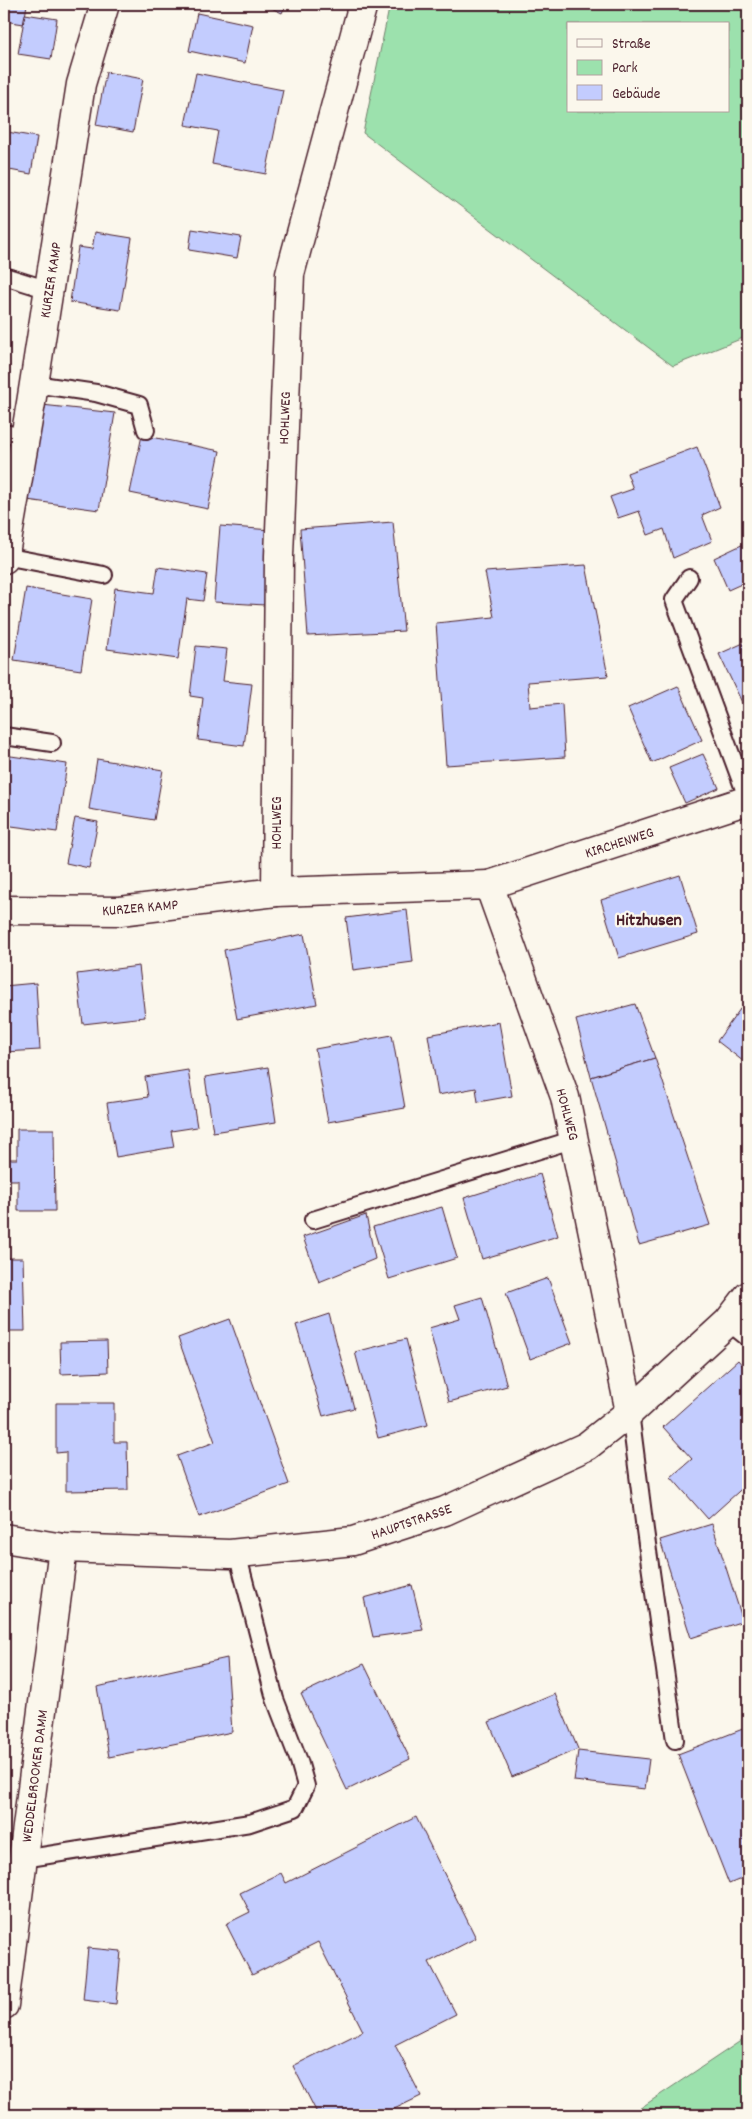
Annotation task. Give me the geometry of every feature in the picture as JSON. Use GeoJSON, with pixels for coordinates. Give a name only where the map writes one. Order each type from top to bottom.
{"type":"FeatureCollection","features":[{"type":"Feature","properties":{"kind":"street","name":"KURZER KAMP"},"geometry":{"type":"LineString","coordinates":[[4,558],[14,435],[34,384],[81,84],[105,4]]}},
{"type":"Feature","properties":{"kind":"street","name":"HOHLWEG"},"geometry":{"type":"LineString","coordinates":[[276,892],[279,556],[290,274],[363,4]]}},
{"type":"Feature","properties":{"kind":"street","name":"KIRCHENWEG"},"geometry":{"type":"LineString","coordinates":[[489,885],[748,800]]}},
{"type":"Feature","properties":{"kind":"street","name":"HOHLWEG"},"geometry":{"type":"LineString","coordinates":[[489,885],[565,1098],[630,1412]]}},
{"type":"Feature","properties":{"kind":"street"},"geometry":{"type":"LineString","coordinates":[[276,892],[489,885]]}},
{"type":"Feature","properties":{"kind":"street","name":"KURZER KAMP"},"geometry":{"type":"LineString","coordinates":[[4,910],[120,910],[276,892]]}},
{"type":"Feature","properties":{"kind":"street","name":"HAUPTSTRASSE"},"geometry":{"type":"LineString","coordinates":[[4,1538],[63,1548],[237,1553],[354,1541],[445,1511],[587,1446],[738,1330],[748,1296]]}},
{"type":"Feature","properties":{"kind":"street","name":"WEDDELBROOKER DAMM"},"geometry":{"type":"LineString","coordinates":[[4,2005],[16,1867],[63,1548]]}},
{"type":"Feature","properties":{"kind":"lane"},"geometry":{"type":"LineString","coordinates":[[4,276],[49,290]]}},
{"type":"Feature","properties":{"kind":"lane"},"geometry":{"type":"LineString","coordinates":[[34,384],[96,392],[140,405],[146,430]]}},
{"type":"Feature","properties":{"kind":"lane"},"geometry":{"type":"LineString","coordinates":[[4,558],[104,574]]}},
{"type":"Feature","properties":{"kind":"lane"},"geometry":{"type":"LineString","coordinates":[[689,578],[674,600],[748,800]]}},
{"type":"Feature","properties":{"kind":"lane"},"geometry":{"type":"LineString","coordinates":[[4,736],[52,742]]}},
{"type":"Feature","properties":{"kind":"lane"},"geometry":{"type":"LineString","coordinates":[[313,1220],[575,1139]]}},
{"type":"Feature","properties":{"kind":"lane"},"geometry":{"type":"LineString","coordinates":[[630,1412],[675,1740]]}},
{"type":"Feature","properties":{"kind":"lane"},"geometry":{"type":"LineString","coordinates":[[16,1867],[250,1823],[295,1808],[306,1786],[300,1761],[275,1699],[237,1553]]}},
{"type":"Feature","properties":{"kind":"green space"},"geometry":{"type":"Polygon","coordinates":[[[390,4],[748,4],[748,336],[673,366],[363,133],[390,4]]]}},
{"type":"Feature","properties":{"kind":"green space"},"geometry":{"type":"Polygon","coordinates":[[[748,2036],[748,2115],[630,2115],[748,2036]]]}},
{"type":"Feature","properties":{"kind":"building"},"geometry":{"type":"Polygon","coordinates":[[[4,4],[27,4],[24,24],[4,21],[4,4]]]}},
{"type":"Feature","properties":{"kind":"building"},"geometry":{"type":"Polygon","coordinates":[[[263,4],[286,4],[282,13],[263,4]]]}},
{"type":"Feature","properties":{"kind":"building"},"geometry":{"type":"Polygon","coordinates":[[[197,13],[253,25],[245,63],[189,51],[197,13]]]}},
{"type":"Feature","properties":{"kind":"building"},"geometry":{"type":"Polygon","coordinates":[[[25,14],[57,19],[51,59],[18,54],[25,14]]]}},
{"type":"Feature","properties":{"kind":"building"},"geometry":{"type":"Polygon","coordinates":[[[106,72],[143,79],[133,132],[96,125],[106,72]]]}},
{"type":"Feature","properties":{"kind":"building"},"geometry":{"type":"Polygon","coordinates":[[[196,73],[283,90],[266,174],[212,164],[218,131],[185,125],[196,73]]]}},
{"type":"Feature","properties":{"kind":"building"},"geometry":{"type":"Polygon","coordinates":[[[7,132],[37,137],[31,174],[4,169],[7,132]]]}},
{"type":"Feature","properties":{"kind":"building"},"geometry":{"type":"Polygon","coordinates":[[[192,229],[241,237],[237,258],[189,250],[192,229]]]}},
{"type":"Feature","properties":{"kind":"building"},"geometry":{"type":"Polygon","coordinates":[[[95,232],[132,238],[120,310],[70,302],[78,247],[92,249],[95,232]]]}},
{"type":"Feature","properties":{"kind":"building"},"geometry":{"type":"Polygon","coordinates":[[[33,404],[115,413],[99,510],[20,499],[33,404]]]}},
{"type":"Feature","properties":{"kind":"building"},"geometry":{"type":"Polygon","coordinates":[[[142,435],[220,451],[208,509],[130,493],[142,435]]]}},
{"type":"Feature","properties":{"kind":"building"},"geometry":{"type":"Polygon","coordinates":[[[697,447],[720,507],[702,515],[712,541],[673,558],[664,529],[648,535],[639,511],[618,518],[610,497],[633,489],[627,473],[697,447]]]}},
{"type":"Feature","properties":{"kind":"building"},"geometry":{"type":"Polygon","coordinates":[[[393,522],[404,631],[308,636],[300,529],[393,522]]]}},
{"type":"Feature","properties":{"kind":"building"},"geometry":{"type":"Polygon","coordinates":[[[220,526],[271,530],[265,605],[214,602],[220,526]]]}},
{"type":"Feature","properties":{"kind":"building"},"geometry":{"type":"Polygon","coordinates":[[[748,542],[748,581],[728,590],[714,558],[748,542]]]}},
{"type":"Feature","properties":{"kind":"building"},"geometry":{"type":"Polygon","coordinates":[[[586,565],[608,676],[528,682],[530,707],[562,704],[565,757],[446,765],[436,623],[494,617],[485,572],[586,565]]]}},
{"type":"Feature","properties":{"kind":"building"},"geometry":{"type":"Polygon","coordinates":[[[158,567],[207,574],[203,601],[187,599],[178,659],[107,649],[115,588],[154,593],[158,567]]]}},
{"type":"Feature","properties":{"kind":"building"},"geometry":{"type":"Polygon","coordinates":[[[26,588],[92,599],[81,670],[14,660],[26,588]]]}},
{"type":"Feature","properties":{"kind":"building"},"geometry":{"type":"Polygon","coordinates":[[[748,641],[748,713],[747,713],[719,654],[748,641]]]}},
{"type":"Feature","properties":{"kind":"building"},"geometry":{"type":"Polygon","coordinates":[[[196,646],[227,649],[223,681],[252,684],[244,746],[198,740],[203,698],[190,696],[196,646]]]}},
{"type":"Feature","properties":{"kind":"building"},"geometry":{"type":"Polygon","coordinates":[[[678,686],[702,740],[652,763],[628,708],[678,686]]]}},
{"type":"Feature","properties":{"kind":"building"},"geometry":{"type":"Polygon","coordinates":[[[703,754],[719,788],[685,803],[669,768],[703,754]]]}},
{"type":"Feature","properties":{"kind":"building"},"geometry":{"type":"Polygon","coordinates":[[[4,755],[67,764],[57,832],[4,825],[4,755]]]}},
{"type":"Feature","properties":{"kind":"building"},"geometry":{"type":"Polygon","coordinates":[[[97,759],[163,770],[154,820],[89,809],[97,759]]]}},
{"type":"Feature","properties":{"kind":"building"},"geometry":{"type":"Polygon","coordinates":[[[75,818],[98,822],[89,868],[66,863],[75,818]]]}},
{"type":"Feature","properties":{"kind":"building"},"geometry":{"type":"Polygon","coordinates":[[[680,875],[698,934],[619,958],[601,900],[680,875]]]}},
{"type":"Feature","properties":{"kind":"building"},"geometry":{"type":"Polygon","coordinates":[[[407,910],[413,962],[353,970],[346,918],[407,910]]]}},
{"type":"Feature","properties":{"kind":"building"},"geometry":{"type":"Polygon","coordinates":[[[304,934],[317,1004],[237,1019],[224,950],[304,934]]]}},
{"type":"Feature","properties":{"kind":"building"},"geometry":{"type":"Polygon","coordinates":[[[139,966],[145,1017],[83,1024],[77,974],[139,966]]]}},
{"type":"Feature","properties":{"kind":"building"},"geometry":{"type":"Polygon","coordinates":[[[36,983],[40,1050],[4,1052],[4,986],[36,983]]]}},
{"type":"Feature","properties":{"kind":"building"},"geometry":{"type":"Polygon","coordinates":[[[748,998],[748,1065],[717,1041],[748,998]]]}},
{"type":"Feature","properties":{"kind":"building"},"geometry":{"type":"Polygon","coordinates":[[[635,1004],[655,1058],[591,1077],[576,1020],[635,1004]]]}},
{"type":"Feature","properties":{"kind":"building"},"geometry":{"type":"Polygon","coordinates":[[[499,1022],[512,1096],[478,1102],[476,1088],[438,1095],[428,1035],[499,1022]]]}},
{"type":"Feature","properties":{"kind":"building"},"geometry":{"type":"Polygon","coordinates":[[[392,1035],[405,1108],[328,1122],[315,1049],[392,1035]]]}},
{"type":"Feature","properties":{"kind":"building"},"geometry":{"type":"Polygon","coordinates":[[[655,1058],[710,1225],[639,1245],[591,1077],[655,1058]]]}},
{"type":"Feature","properties":{"kind":"building"},"geometry":{"type":"Polygon","coordinates":[[[268,1067],[276,1122],[213,1132],[205,1077],[268,1067]]]}},
{"type":"Feature","properties":{"kind":"building"},"geometry":{"type":"Polygon","coordinates":[[[188,1070],[197,1127],[171,1131],[174,1147],[116,1157],[107,1103],[148,1097],[145,1077],[188,1070]]]}},
{"type":"Feature","properties":{"kind":"building"},"geometry":{"type":"Polygon","coordinates":[[[17,1129],[54,1129],[55,1211],[18,1211],[18,1180],[9,1180],[9,1159],[17,1159],[17,1129]]]}},
{"type":"Feature","properties":{"kind":"building"},"geometry":{"type":"Polygon","coordinates":[[[540,1174],[558,1236],[482,1259],[464,1198],[540,1174]]]}},
{"type":"Feature","properties":{"kind":"building"},"geometry":{"type":"Polygon","coordinates":[[[442,1207],[457,1258],[389,1279],[373,1227],[442,1207]]]}},
{"type":"Feature","properties":{"kind":"building"},"geometry":{"type":"Polygon","coordinates":[[[366,1215],[375,1259],[319,1282],[303,1237],[366,1215]]]}},
{"type":"Feature","properties":{"kind":"building"},"geometry":{"type":"Polygon","coordinates":[[[4,1258],[23,1258],[25,1331],[4,1331],[4,1258]]]}},
{"type":"Feature","properties":{"kind":"building"},"geometry":{"type":"Polygon","coordinates":[[[548,1278],[572,1343],[530,1359],[506,1293],[548,1278]]]}},
{"type":"Feature","properties":{"kind":"building"},"geometry":{"type":"Polygon","coordinates":[[[482,1297],[507,1386],[449,1402],[429,1328],[460,1319],[455,1305],[482,1297]]]}},
{"type":"Feature","properties":{"kind":"building"},"geometry":{"type":"Polygon","coordinates":[[[329,1314],[354,1408],[323,1416],[296,1325],[329,1314]]]}},
{"type":"Feature","properties":{"kind":"building"},"geometry":{"type":"Polygon","coordinates":[[[230,1319],[289,1484],[199,1517],[177,1456],[215,1442],[178,1338],[230,1319]]]}},
{"type":"Feature","properties":{"kind":"building"},"geometry":{"type":"Polygon","coordinates":[[[406,1339],[428,1425],[378,1438],[355,1352],[406,1339]]]}},
{"type":"Feature","properties":{"kind":"building"},"geometry":{"type":"Polygon","coordinates":[[[107,1341],[108,1372],[61,1374],[60,1342],[107,1341]]]}},
{"type":"Feature","properties":{"kind":"building"},"geometry":{"type":"Polygon","coordinates":[[[738,1360],[748,1372],[748,1483],[708,1519],[671,1477],[692,1459],[663,1427],[738,1360]]]}},
{"type":"Feature","properties":{"kind":"building"},"geometry":{"type":"Polygon","coordinates":[[[56,1403],[114,1403],[114,1442],[127,1442],[128,1490],[66,1491],[66,1452],[56,1453],[56,1403]]]}},
{"type":"Feature","properties":{"kind":"building"},"geometry":{"type":"Polygon","coordinates":[[[712,1524],[743,1621],[691,1638],[660,1540],[712,1524]]]}},
{"type":"Feature","properties":{"kind":"building"},"geometry":{"type":"Polygon","coordinates":[[[412,1585],[423,1630],[373,1637],[364,1598],[412,1585]]]}},
{"type":"Feature","properties":{"kind":"building"},"geometry":{"type":"Polygon","coordinates":[[[227,1658],[232,1732],[109,1757],[97,1687],[227,1658]]]}},
{"type":"Feature","properties":{"kind":"building"},"geometry":{"type":"Polygon","coordinates":[[[364,1664],[410,1759],[347,1790],[301,1694],[364,1664]]]}},
{"type":"Feature","properties":{"kind":"building"},"geometry":{"type":"Polygon","coordinates":[[[555,1694],[578,1749],[512,1777],[489,1722],[555,1694]]]}},
{"type":"Feature","properties":{"kind":"building"},"geometry":{"type":"Polygon","coordinates":[[[748,1727],[748,1876],[729,1884],[678,1754],[748,1727]]]}},
{"type":"Feature","properties":{"kind":"building"},"geometry":{"type":"Polygon","coordinates":[[[578,1751],[649,1759],[645,1789],[574,1781],[578,1751]]]}},
{"type":"Feature","properties":{"kind":"building"},"geometry":{"type":"Polygon","coordinates":[[[416,1817],[476,1938],[429,1962],[456,2014],[395,2045],[421,2096],[382,2115],[318,2115],[293,2066],[363,2031],[318,1942],[252,1975],[226,1924],[250,1912],[240,1893],[281,1873],[286,1883],[416,1817]]]}},
{"type":"Feature","properties":{"kind":"building"},"geometry":{"type":"Polygon","coordinates":[[[88,1948],[121,1951],[116,2004],[83,2000],[88,1948]]]}},
{"type":"Feature","properties":{"kind":"building"},"geometry":{"type":"Polygon","coordinates":[[[480,2109],[495,2111],[505,2115],[463,2115],[480,2109]]]}},
{"type":"Feature","properties":{"kind":"district","name":"Hitzhusen"},"geometry":{"type":"Point","coordinates":[649,919]}}]}
